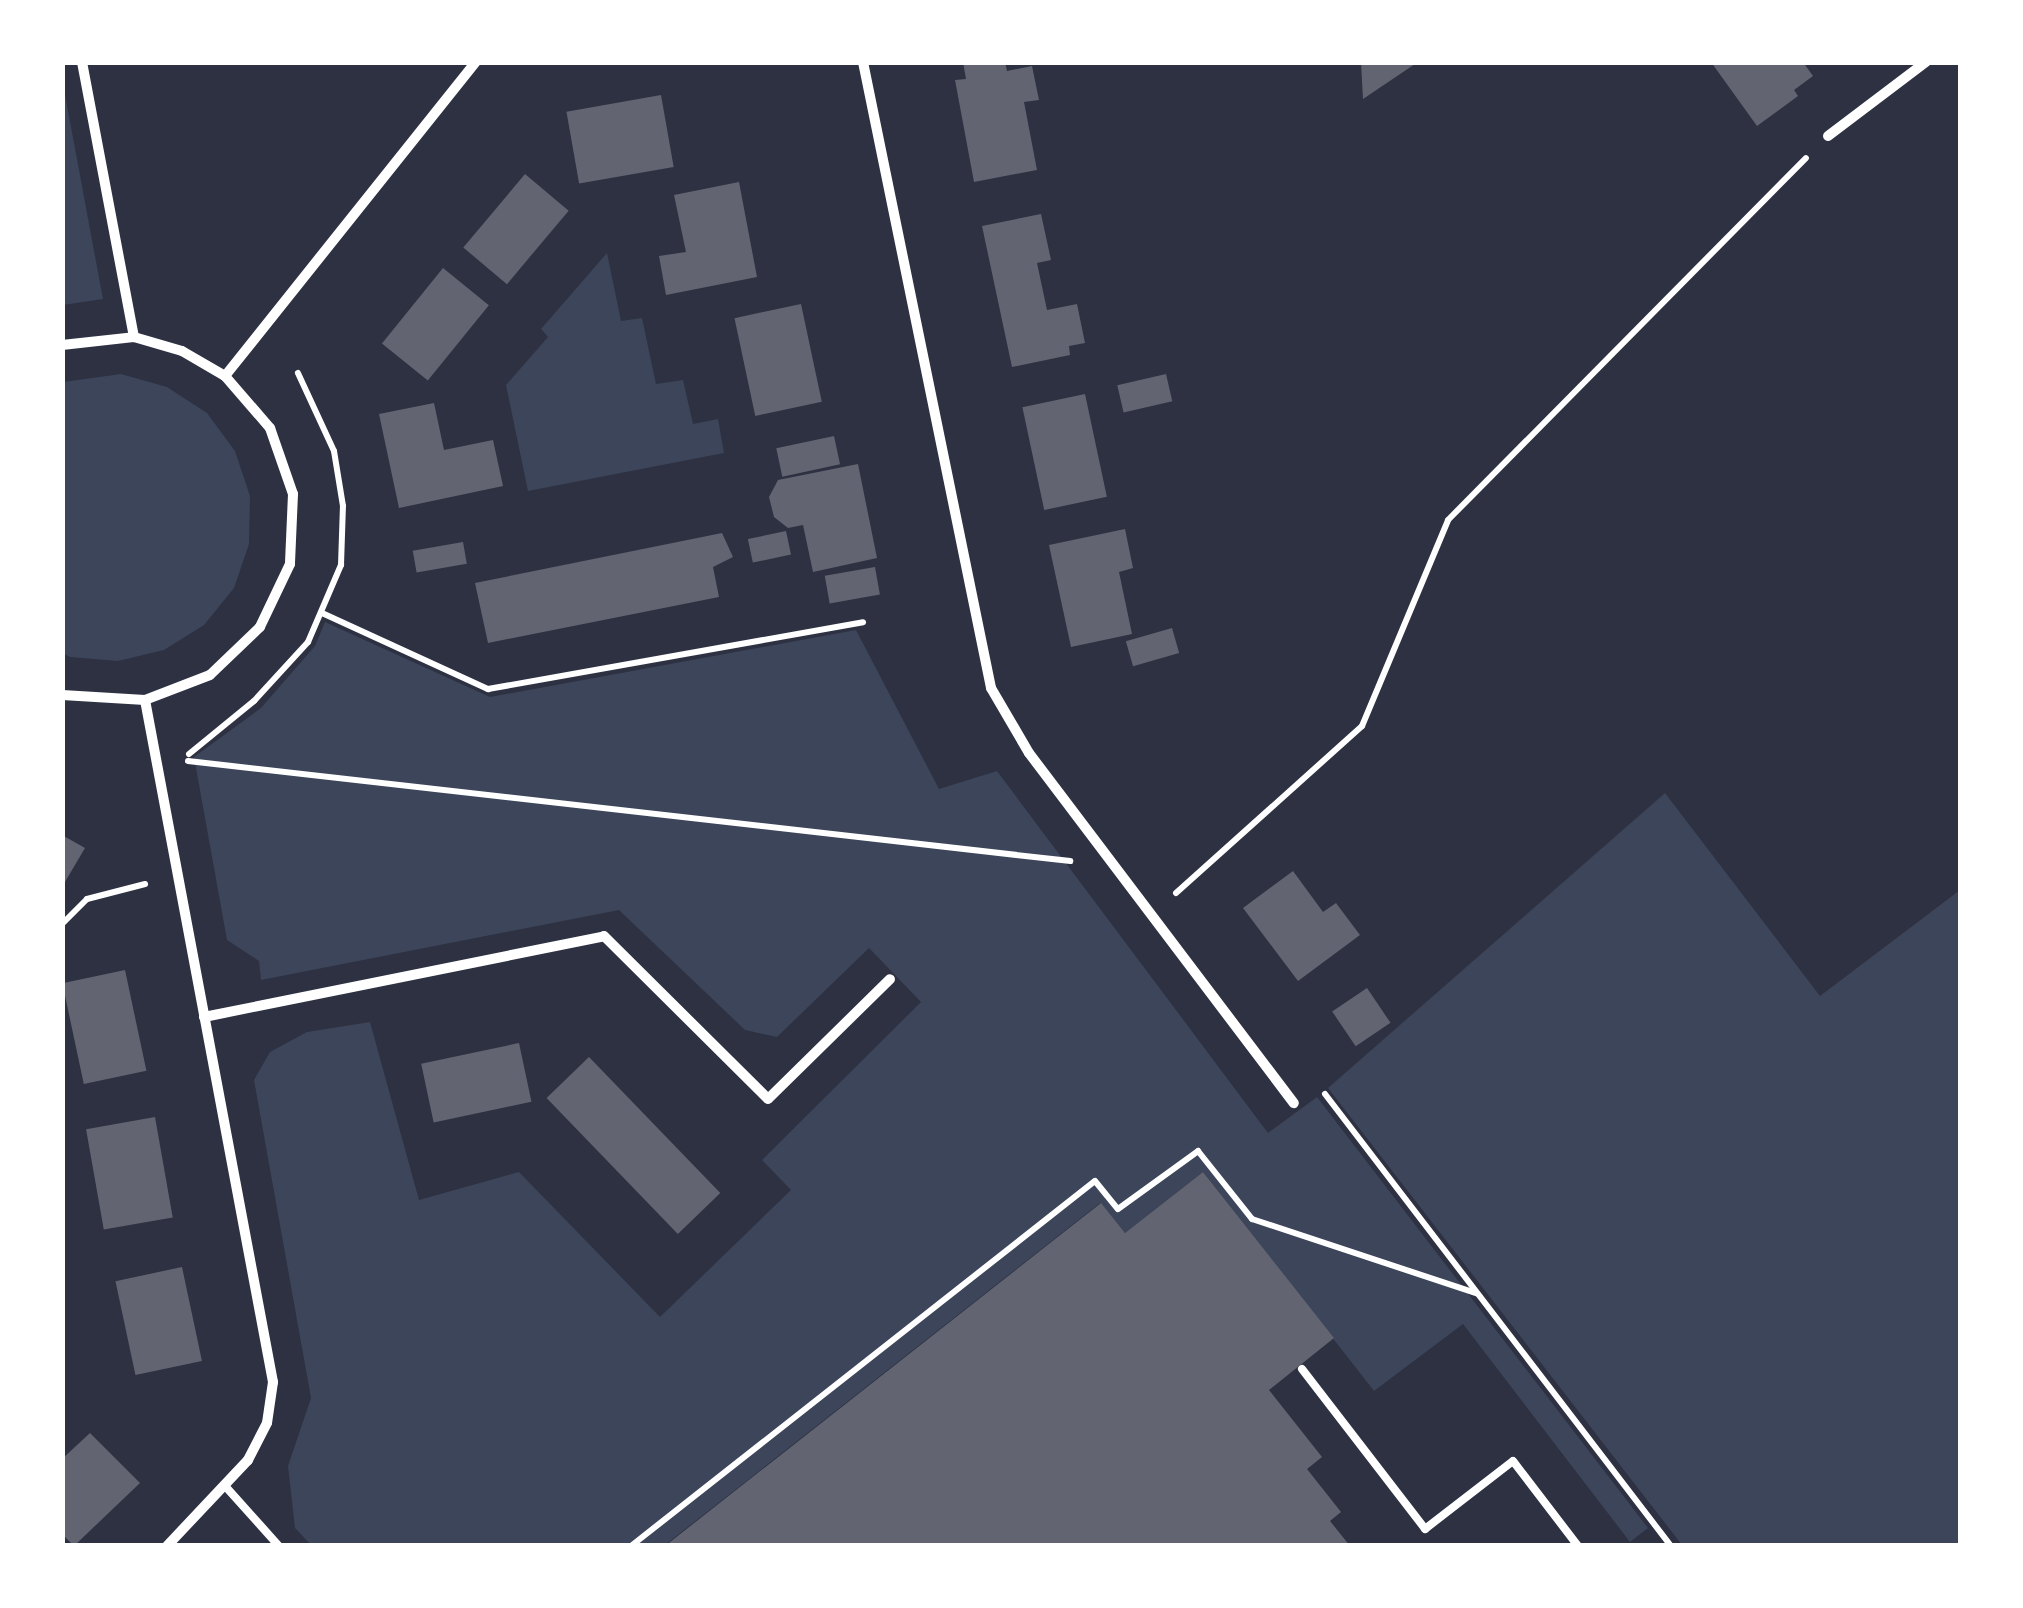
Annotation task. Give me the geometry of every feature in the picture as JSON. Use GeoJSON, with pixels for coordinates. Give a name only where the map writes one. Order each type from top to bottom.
{"type":"FeatureCollection","features":[{"type":"Feature","properties":{"kind":"street"},"geometry":{"type":"LineString","coordinates":[[82,62],[134,337]]}},
{"type":"Feature","properties":{"kind":"street"},"geometry":{"type":"LineString","coordinates":[[224,376],[476,62]]}},
{"type":"Feature","properties":{"kind":"street"},"geometry":{"type":"LineString","coordinates":[[862,62],[991,688],[1028,753],[1294,1102]]}},
{"type":"Feature","properties":{"kind":"street"},"geometry":{"type":"LineString","coordinates":[[1828,136],[1926,62]]}},
{"type":"Feature","properties":{"kind":"street"},"geometry":{"type":"LineString","coordinates":[[62,345],[134,337],[182,350],[224,376],[270,428],[293,494],[290,564],[260,627],[210,675],[144,700],[62,694]]}},
{"type":"Feature","properties":{"kind":"street"},"geometry":{"type":"LineString","coordinates":[[144,700],[273,1382],[266,1423],[226,1487],[166,1546]]}},
{"type":"Feature","properties":{"kind":"street"},"geometry":{"type":"LineString","coordinates":[[204,1017],[604,936],[768,1100],[890,979]]}},
{"type":"Feature","properties":{"kind":"lane"},"geometry":{"type":"LineString","coordinates":[[1302,1370],[1426,1528],[1512,1461],[1578,1546]]}},
{"type":"Feature","properties":{"kind":"lane"},"geometry":{"type":"LineString","coordinates":[[226,1487],[279,1546]]}},
{"type":"Feature","properties":{"kind":"path"},"geometry":{"type":"LineString","coordinates":[[1173,896],[1362,726],[1448,520],[1828,136]]}},
{"type":"Feature","properties":{"kind":"path"},"geometry":{"type":"LineString","coordinates":[[188,780],[184,761],[196,743],[254,701],[308,642],[341,564],[342,506],[334,450],[298,373]]}},
{"type":"Feature","properties":{"kind":"path"},"geometry":{"type":"LineString","coordinates":[[322,613],[488,689],[863,622]]}},
{"type":"Feature","properties":{"kind":"path"},"geometry":{"type":"LineString","coordinates":[[184,761],[1071,862]]}},
{"type":"Feature","properties":{"kind":"path"},"geometry":{"type":"LineString","coordinates":[[62,924],[87,899],[145,884]]}},
{"type":"Feature","properties":{"kind":"path"},"geometry":{"type":"LineString","coordinates":[[1317,1084],[1672,1546]]}},
{"type":"Feature","properties":{"kind":"path"},"geometry":{"type":"LineString","coordinates":[[631,1546],[1095,1181],[1118,1209],[1198,1151],[1252,1219],[1476,1293]]}},
{"type":"Feature","properties":{"kind":"shaded area"},"geometry":{"type":"Polygon","coordinates":[[[63,84],[103,299],[62,305],[63,84]]]}},
{"type":"Feature","properties":{"kind":"shaded area"},"geometry":{"type":"Polygon","coordinates":[[[607,253],[621,321],[642,318],[656,384],[683,380],[693,424],[718,419],[724,453],[528,491],[506,385],[548,337],[541,329],[607,253]]]}},
{"type":"Feature","properties":{"kind":"shaded area"},"geometry":{"type":"Polygon","coordinates":[[[121,374],[167,387],[207,413],[235,451],[250,496],[249,544],[234,588],[204,625],[164,650],[118,661],[70,657],[62,653],[63,382],[121,374]]]}},
{"type":"Feature","properties":{"kind":"shaded area"},"geometry":{"type":"Polygon","coordinates":[[[325,622],[490,697],[856,630],[939,789],[997,771],[1268,1133],[1317,1097],[1648,1528],[1630,1542],[1463,1324],[1374,1391],[1203,1172],[1125,1233],[1100,1203],[665,1545],[311,1545],[295,1528],[288,1466],[311,1398],[254,1080],[270,1052],[307,1032],[370,1022],[419,1200],[519,1172],[660,1317],[791,1190],[762,1160],[921,1002],[869,948],[777,1037],[745,1030],[619,910],[261,980],[259,961],[227,940],[194,757],[261,708],[315,646],[325,622]]]}},
{"type":"Feature","properties":{"kind":"shaded area"},"geometry":{"type":"Polygon","coordinates":[[[1665,793],[1820,996],[1960,890],[1960,1545],[1682,1545],[1328,1088],[1665,793]]]}},
{"type":"Feature","properties":{"kind":"building"},"geometry":{"type":"Polygon","coordinates":[[[963,62],[1005,62],[1007,71],[1032,66],[1039,100],[1024,102],[1037,170],[974,182],[955,80],[966,79],[963,62]]]}},
{"type":"Feature","properties":{"kind":"building"},"geometry":{"type":"Polygon","coordinates":[[[1361,62],[1418,62],[1363,99],[1361,62]]]}},
{"type":"Feature","properties":{"kind":"building"},"geometry":{"type":"Polygon","coordinates":[[[1711,62],[1803,62],[1813,76],[1794,90],[1798,96],[1757,126],[1711,62]]]}},
{"type":"Feature","properties":{"kind":"building"},"geometry":{"type":"Polygon","coordinates":[[[661,95],[674,167],[579,184],[566,112],[661,95]]]}},
{"type":"Feature","properties":{"kind":"building"},"geometry":{"type":"Polygon","coordinates":[[[525,174],[569,211],[507,284],[463,248],[525,174]]]}},
{"type":"Feature","properties":{"kind":"building"},"geometry":{"type":"Polygon","coordinates":[[[739,182],[757,277],[666,295],[659,256],[686,252],[674,195],[739,182]]]}},
{"type":"Feature","properties":{"kind":"building"},"geometry":{"type":"Polygon","coordinates":[[[1041,214],[1051,260],[1037,263],[1047,310],[1077,304],[1085,343],[1069,346],[1070,355],[1012,367],[982,226],[1041,214]]]}},
{"type":"Feature","properties":{"kind":"building"},"geometry":{"type":"Polygon","coordinates":[[[443,268],[489,305],[428,381],[382,343],[443,268]]]}},
{"type":"Feature","properties":{"kind":"building"},"geometry":{"type":"Polygon","coordinates":[[[801,304],[822,402],[755,416],[734,318],[801,304]]]}},
{"type":"Feature","properties":{"kind":"building"},"geometry":{"type":"Polygon","coordinates":[[[1166,374],[1172,401],[1124,413],[1117,385],[1166,374]]]}},
{"type":"Feature","properties":{"kind":"building"},"geometry":{"type":"Polygon","coordinates":[[[1085,394],[1107,497],[1044,510],[1022,407],[1085,394]]]}},
{"type":"Feature","properties":{"kind":"building"},"geometry":{"type":"Polygon","coordinates":[[[434,403],[444,450],[493,440],[503,486],[399,508],[379,414],[434,403]]]}},
{"type":"Feature","properties":{"kind":"building"},"geometry":{"type":"Polygon","coordinates":[[[834,436],[840,464],[782,477],[776,448],[834,436]]]}},
{"type":"Feature","properties":{"kind":"building"},"geometry":{"type":"Polygon","coordinates":[[[858,464],[877,558],[813,572],[803,525],[788,528],[774,517],[769,497],[778,480],[858,464]]]}},
{"type":"Feature","properties":{"kind":"building"},"geometry":{"type":"Polygon","coordinates":[[[1125,529],[1133,568],[1119,572],[1132,634],[1071,647],[1049,545],[1125,529]]]}},
{"type":"Feature","properties":{"kind":"building"},"geometry":{"type":"Polygon","coordinates":[[[786,531],[791,554],[753,563],[748,539],[786,531]]]}},
{"type":"Feature","properties":{"kind":"building"},"geometry":{"type":"Polygon","coordinates":[[[722,533],[733,557],[713,567],[719,597],[488,643],[475,583],[722,533]]]}},
{"type":"Feature","properties":{"kind":"building"},"geometry":{"type":"Polygon","coordinates":[[[463,542],[467,564],[417,573],[413,551],[463,542]]]}},
{"type":"Feature","properties":{"kind":"building"},"geometry":{"type":"Polygon","coordinates":[[[875,567],[880,595],[830,603],[825,576],[875,567]]]}},
{"type":"Feature","properties":{"kind":"building"},"geometry":{"type":"Polygon","coordinates":[[[1172,628],[1179,653],[1133,666],[1126,641],[1172,628]]]}},
{"type":"Feature","properties":{"kind":"building"},"geometry":{"type":"Polygon","coordinates":[[[62,835],[85,848],[62,887],[62,835]]]}},
{"type":"Feature","properties":{"kind":"building"},"geometry":{"type":"Polygon","coordinates":[[[1293,871],[1323,912],[1336,903],[1360,935],[1298,981],[1243,908],[1293,871]]]}},
{"type":"Feature","properties":{"kind":"building"},"geometry":{"type":"Polygon","coordinates":[[[125,970],[146,1071],[84,1084],[62,983],[125,970]]]}},
{"type":"Feature","properties":{"kind":"building"},"geometry":{"type":"Polygon","coordinates":[[[1367,988],[1390,1023],[1356,1046],[1332,1011],[1367,988]]]}},
{"type":"Feature","properties":{"kind":"building"},"geometry":{"type":"Polygon","coordinates":[[[519,1043],[531,1102],[434,1122],[421,1064],[519,1043]]]}},
{"type":"Feature","properties":{"kind":"building"},"geometry":{"type":"Polygon","coordinates":[[[589,1057],[720,1193],[678,1234],[547,1098],[589,1057]]]}},
{"type":"Feature","properties":{"kind":"building"},"geometry":{"type":"Polygon","coordinates":[[[155,1117],[173,1217],[104,1230],[86,1129],[155,1117]]]}},
{"type":"Feature","properties":{"kind":"building"},"geometry":{"type":"Polygon","coordinates":[[[1203,1172],[1334,1338],[1269,1390],[1322,1457],[1307,1469],[1341,1512],[1330,1521],[1350,1546],[665,1546],[1101,1203],[1125,1233],[1203,1172]]]}},
{"type":"Feature","properties":{"kind":"building"},"geometry":{"type":"Polygon","coordinates":[[[182,1267],[202,1361],[135,1375],[115,1281],[182,1267]]]}},
{"type":"Feature","properties":{"kind":"building"},"geometry":{"type":"Polygon","coordinates":[[[90,1433],[140,1483],[74,1546],[62,1534],[62,1459],[90,1433]]]}}]}
